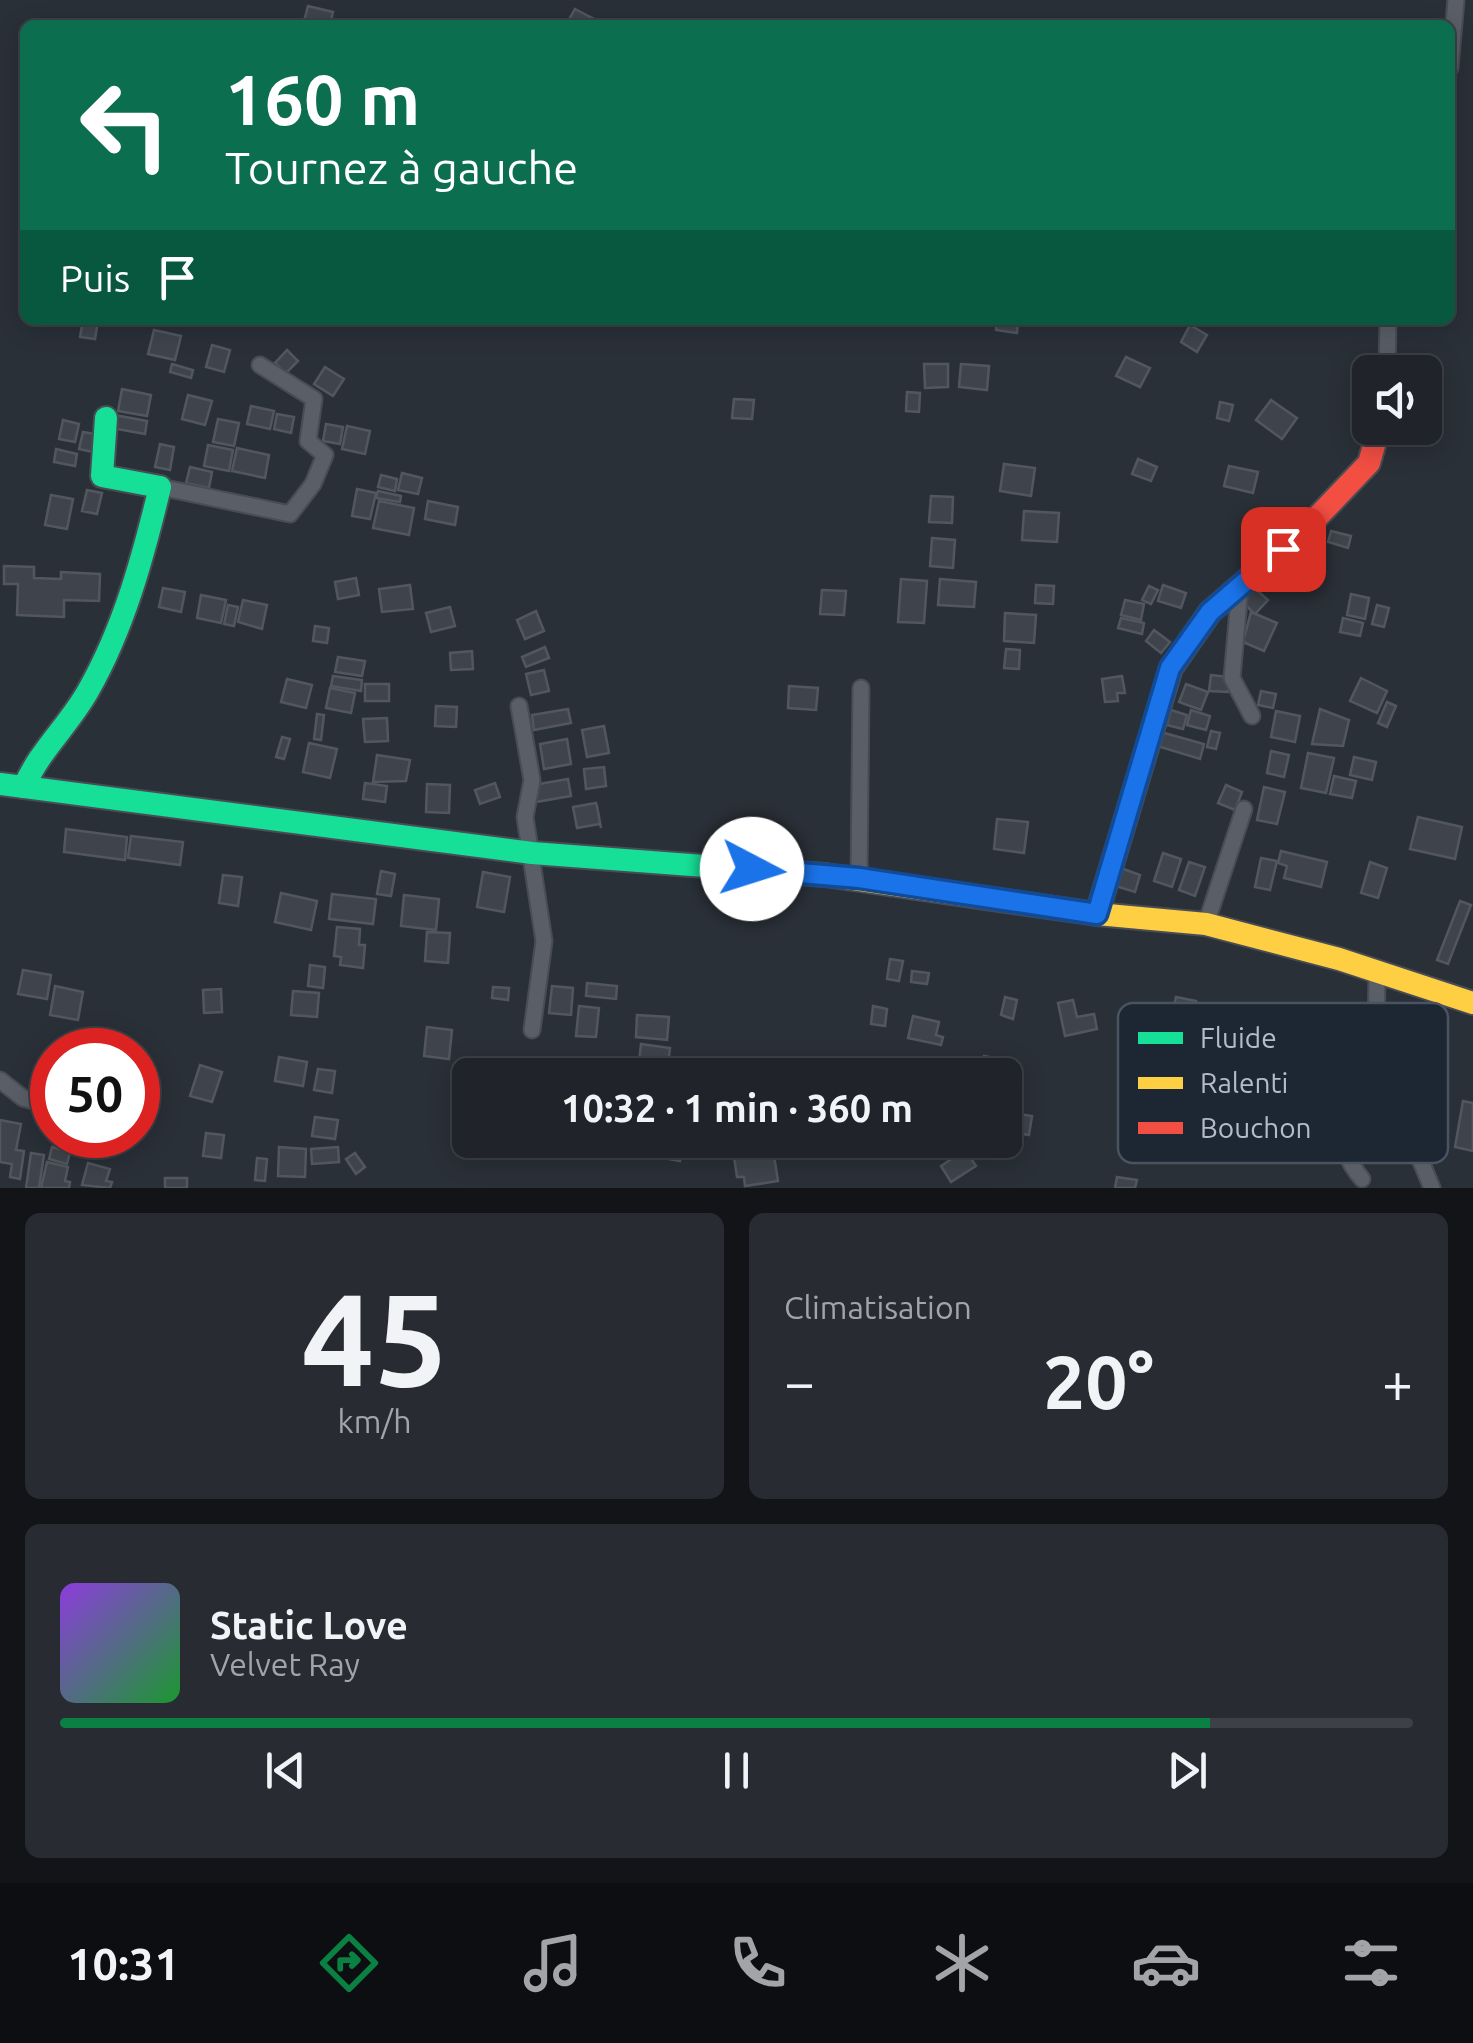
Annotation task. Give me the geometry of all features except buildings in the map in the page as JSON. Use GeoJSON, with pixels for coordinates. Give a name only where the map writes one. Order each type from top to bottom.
{"type":"FeatureCollection","features":[{"type":"Feature","properties":{"kind":"main road"},"geometry":{"type":"LineString","coordinates":[[12,785],[75,713],[119,633],[144,561],[160,487],[102,476],[106,418]]}},
{"type":"Feature","properties":{"kind":"main road"},"geometry":{"type":"LineString","coordinates":[[1097,914],[1170,668],[1210,612],[1319,516],[1369,464],[1374,445]]}},
{"type":"Feature","properties":{"kind":"main road"},"geometry":{"type":"LineString","coordinates":[[12,785],[532,853],[859,878],[1097,914],[1206,924],[1376,971],[1473,1003]]}},
{"type":"Feature","properties":{"kind":"street"},"geometry":{"type":"LineString","coordinates":[[1387,355],[1388,325]]}},
{"type":"Feature","properties":{"kind":"street"},"geometry":{"type":"LineString","coordinates":[[160,487],[290,514],[313,484],[325,456],[308,441],[314,399],[260,365]]}},
{"type":"Feature","properties":{"kind":"street"},"geometry":{"type":"LineString","coordinates":[[1240,588],[1232,678],[1252,716]]}},
{"type":"Feature","properties":{"kind":"street"},"geometry":{"type":"LineString","coordinates":[[859,878],[862,688]]}},
{"type":"Feature","properties":{"kind":"street"},"geometry":{"type":"LineString","coordinates":[[519,706],[532,780],[525,818],[544,941],[532,1030]]}},
{"type":"Feature","properties":{"kind":"street"},"geometry":{"type":"LineString","coordinates":[[1206,924],[1244,809]]}},
{"type":"Feature","properties":{"kind":"street"},"geometry":{"type":"LineString","coordinates":[[1376,971],[1377,1003]]}},
{"type":"Feature","properties":{"kind":"street"},"geometry":{"type":"LineString","coordinates":[[0,1080],[30,1100]]}},
{"type":"Feature","properties":{"kind":"street"},"geometry":{"type":"LineString","coordinates":[[1349,1163],[1362,1179]]}},
{"type":"Feature","properties":{"kind":"street"},"geometry":{"type":"LineString","coordinates":[[1422,1163],[1432,1188]]}},
{"type":"Feature","properties":{"kind":"traffic: fast"},"geometry":{"type":"LineString","coordinates":[[24,787],[101,667],[139,566],[160,487],[102,476],[106,418]]}},
{"type":"Feature","properties":{"kind":"traffic: fast"},"geometry":{"type":"LineString","coordinates":[[0,784],[532,853],[825,875]]}},
{"type":"Feature","properties":{"kind":"traffic: slow"},"geometry":{"type":"LineString","coordinates":[[825,875],[1097,914],[1206,924],[1339,959],[1473,1003]]}},
{"type":"Feature","properties":{"kind":"traffic: jam"},"geometry":{"type":"LineString","coordinates":[[1097,914],[1171,668],[1210,612],[1305,530],[1369,463],[1374,445]]}},
{"type":"Feature","properties":{"kind":"route"},"geometry":{"type":"LineString","coordinates":[[752,869],[859,878],[1097,914],[1170,668],[1210,612],[1283,549]]}}]}
